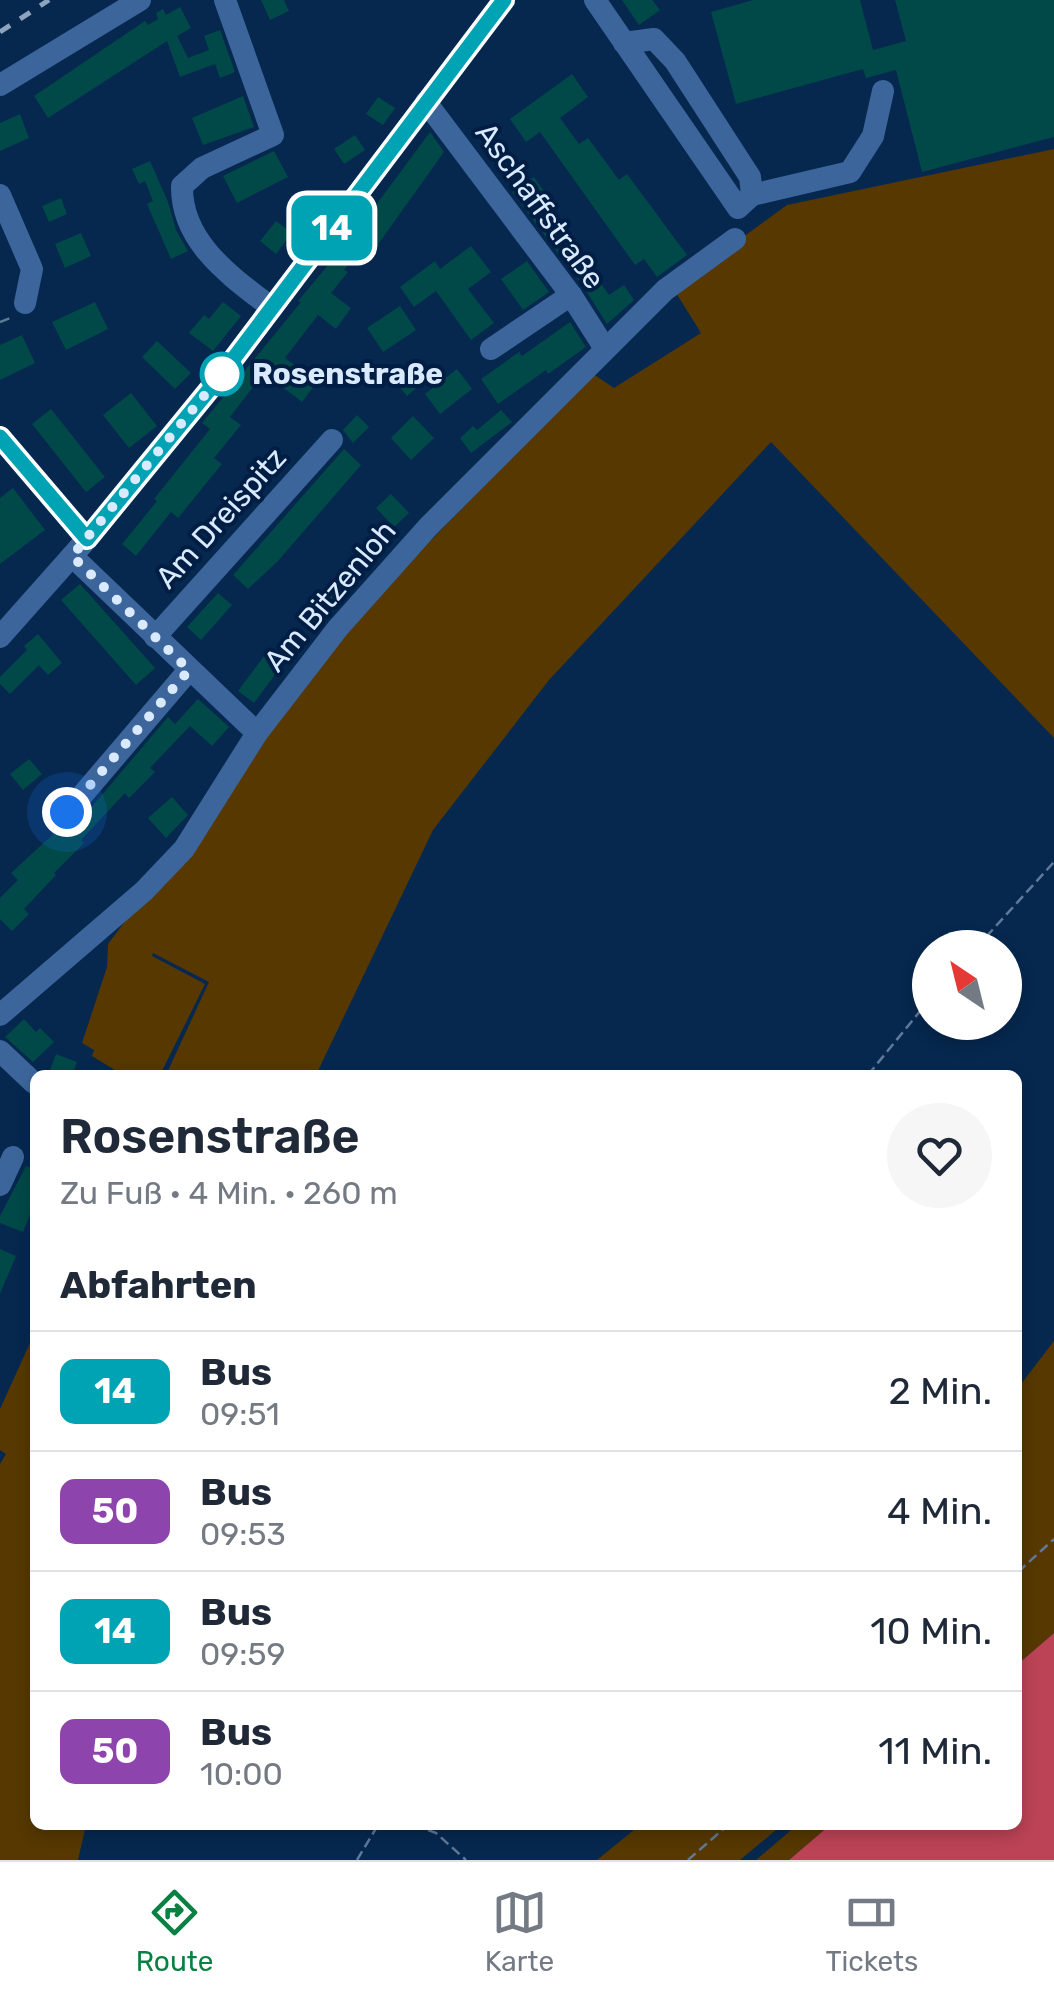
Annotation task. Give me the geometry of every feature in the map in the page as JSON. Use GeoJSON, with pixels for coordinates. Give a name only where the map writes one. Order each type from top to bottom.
{"type":"FeatureCollection","features":[{"type":"Feature","properties":{"kind":"street"},"geometry":{"type":"LineString","coordinates":[[0,84],[140,0]]}},
{"type":"Feature","properties":{"kind":"street"},"geometry":{"type":"LineString","coordinates":[[225,0],[273,135],[194,172],[182,186],[182,196],[209,256],[272,308]]}},
{"type":"Feature","properties":{"kind":"street"},"geometry":{"type":"LineString","coordinates":[[0,636],[79,547],[272,308],[504,0]]}},
{"type":"Feature","properties":{"kind":"street"},"geometry":{"type":"LineString","coordinates":[[595,0],[738,208],[752,195],[850,172],[873,136],[883,91]]}},
{"type":"Feature","properties":{"kind":"street"},"geometry":{"type":"LineString","coordinates":[[624,42],[654,39],[675,61],[750,177],[752,195]]}},
{"type":"Feature","properties":{"kind":"street","name":"Aschaffstraße"},"geometry":{"type":"LineString","coordinates":[[426,102],[571,296],[604,347]]}},
{"type":"Feature","properties":{"kind":"street"},"geometry":{"type":"LineString","coordinates":[[0,195],[32,268],[26,304]]}},
{"type":"Feature","properties":{"kind":"street","name":"Am Bitzenloh"},"geometry":{"type":"LineString","coordinates":[[0,1015],[144,892],[184,849],[257,733],[338,628],[428,527],[604,347],[666,290],[735,240]]}},
{"type":"Feature","properties":{"kind":"street"},"geometry":{"type":"LineString","coordinates":[[492,349],[571,296]]}},
{"type":"Feature","properties":{"kind":"street"},"geometry":{"type":"LineString","coordinates":[[0,437],[79,547],[155,637],[257,733]]}},
{"type":"Feature","properties":{"kind":"street","name":"Am Dreispitz"},"geometry":{"type":"LineString","coordinates":[[155,637],[332,440]]}},
{"type":"Feature","properties":{"kind":"street"},"geometry":{"type":"LineString","coordinates":[[67,812],[189,670]]}},
{"type":"Feature","properties":{"kind":"street"},"geometry":{"type":"LineString","coordinates":[[0,1051],[30,1080]]}},
{"type":"Feature","properties":{"kind":"street"},"geometry":{"type":"LineString","coordinates":[[0,1185],[14,1157]]}},
{"type":"Feature","properties":{"kind":"path"},"geometry":{"type":"LineString","coordinates":[[992,930],[1054,862]]}},
{"type":"Feature","properties":{"kind":"path"},"geometry":{"type":"LineString","coordinates":[[872,1070],[912,1021]]}},
{"type":"Feature","properties":{"kind":"path"},"geometry":{"type":"LineString","coordinates":[[1022,1568],[1054,1539]]}},
{"type":"Feature","properties":{"kind":"path"},"geometry":{"type":"LineString","coordinates":[[357,1860],[375,1830]]}},
{"type":"Feature","properties":{"kind":"path"},"geometry":{"type":"LineString","coordinates":[[428,1830],[466,1860]]}},
{"type":"Feature","properties":{"kind":"path"},"geometry":{"type":"LineString","coordinates":[[688,1860],[722,1830]]}},
{"type":"Feature","properties":{"kind":"shaded area"},"geometry":{"type":"Polygon","coordinates":[[[1054,149],[1054,738],[771,442],[549,680],[433,830],[318,1070],[168,1070],[209,982],[153,953],[152,956],[205,984],[162,1070],[115,1070],[92,1056],[94,1050],[82,1043],[107,967],[108,944],[368,605],[593,374],[614,388],[701,333],[673,288],[787,205],[1054,149]]]}},
{"type":"Feature","properties":{"kind":"shaded area"},"geometry":{"type":"Polygon","coordinates":[[[1054,1341],[1054,1633],[1022,1661],[1022,1383],[1054,1341]]]}},
{"type":"Feature","properties":{"kind":"shaded area"},"geometry":{"type":"Polygon","coordinates":[[[30,1343],[30,1830],[85,1830],[78,1860],[0,1860],[0,1464],[6,1454],[0,1450],[0,1409],[30,1343]]]}},
{"type":"Feature","properties":{"kind":"shaded area"},"geometry":{"type":"Polygon","coordinates":[[[1054,1633],[1054,1860],[789,1860],[824,1830],[1022,1830],[1022,1661],[1054,1633]]]}},
{"type":"Feature","properties":{"kind":"shaded area"},"geometry":{"type":"Polygon","coordinates":[[[634,1830],[776,1830],[740,1860],[597,1860],[634,1830]]]}},
{"type":"Feature","properties":{"kind":"shaded area"},"geometry":{"type":"Polygon","coordinates":[[[791,1830],[824,1830],[789,1860],[756,1860],[791,1830]]]}},
{"type":"Feature","properties":{"kind":"building"},"geometry":{"type":"Polygon","coordinates":[[[261,0],[284,0],[289,11],[270,20],[261,0]]]}},
{"type":"Feature","properties":{"kind":"building"},"geometry":{"type":"Polygon","coordinates":[[[622,0],[652,0],[660,10],[639,25],[622,0]]]}},
{"type":"Feature","properties":{"kind":"building"},"geometry":{"type":"Polygon","coordinates":[[[753,0],[860,0],[873,50],[906,41],[895,0],[1054,0],[1054,137],[922,172],[896,70],[866,78],[863,69],[736,104],[711,12],[753,0]]]}},
{"type":"Feature","properties":{"kind":"building"},"geometry":{"type":"Polygon","coordinates":[[[180,7],[191,28],[177,36],[188,58],[209,50],[204,36],[220,30],[235,72],[220,78],[215,64],[180,77],[167,41],[48,118],[34,96],[145,21],[148,25],[158,19],[156,13],[163,9],[166,15],[180,7]]]}},
{"type":"Feature","properties":{"kind":"building"},"geometry":{"type":"Polygon","coordinates":[[[572,74],[588,97],[560,118],[579,144],[588,138],[619,180],[627,174],[687,255],[657,277],[644,259],[635,265],[540,132],[526,142],[510,119],[572,74]]]}},
{"type":"Feature","properties":{"kind":"building"},"geometry":{"type":"Polygon","coordinates":[[[243,96],[254,127],[203,145],[192,118],[243,96]]]}},
{"type":"Feature","properties":{"kind":"building"},"geometry":{"type":"Polygon","coordinates":[[[378,97],[395,108],[383,125],[366,114],[378,97]]]}},
{"type":"Feature","properties":{"kind":"building"},"geometry":{"type":"Polygon","coordinates":[[[20,114],[29,138],[0,151],[0,123],[20,114]]]}},
{"type":"Feature","properties":{"kind":"building"},"geometry":{"type":"Polygon","coordinates":[[[430,132],[444,152],[379,243],[371,237],[331,293],[351,308],[336,329],[318,315],[285,358],[317,382],[302,402],[264,373],[230,417],[241,425],[214,458],[222,464],[178,518],[171,512],[136,556],[122,544],[210,429],[202,423],[359,228],[430,132]]]}},
{"type":"Feature","properties":{"kind":"building"},"geometry":{"type":"Polygon","coordinates":[[[355,135],[365,150],[344,164],[334,149],[355,135]]]}},
{"type":"Feature","properties":{"kind":"building"},"geometry":{"type":"Polygon","coordinates":[[[274,151],[288,177],[237,203],[223,176],[274,151]]]}},
{"type":"Feature","properties":{"kind":"building"},"geometry":{"type":"Polygon","coordinates":[[[150,161],[188,251],[171,259],[147,204],[153,201],[145,181],[139,184],[132,169],[150,161]]]}},
{"type":"Feature","properties":{"kind":"building"},"geometry":{"type":"Polygon","coordinates":[[[534,177],[548,197],[544,200],[609,295],[624,285],[634,300],[607,324],[512,192],[534,177]]]}},
{"type":"Feature","properties":{"kind":"building"},"geometry":{"type":"Polygon","coordinates":[[[61,198],[67,214],[49,222],[42,206],[61,198]]]}},
{"type":"Feature","properties":{"kind":"building"},"geometry":{"type":"Polygon","coordinates":[[[276,221],[292,233],[276,254],[260,241],[276,221]]]}},
{"type":"Feature","properties":{"kind":"building"},"geometry":{"type":"Polygon","coordinates":[[[81,233],[91,256],[65,268],[55,244],[81,233]]]}},
{"type":"Feature","properties":{"kind":"building"},"geometry":{"type":"Polygon","coordinates":[[[471,246],[491,272],[468,289],[494,323],[471,340],[436,291],[414,307],[400,287],[435,261],[440,269],[471,246]]]}},
{"type":"Feature","properties":{"kind":"building"},"geometry":{"type":"Polygon","coordinates":[[[527,261],[549,292],[523,310],[501,279],[527,261]]]}},
{"type":"Feature","properties":{"kind":"building"},"geometry":{"type":"Polygon","coordinates":[[[95,302],[108,329],[66,350],[52,322],[95,302]]]}},
{"type":"Feature","properties":{"kind":"building"},"geometry":{"type":"Polygon","coordinates":[[[223,302],[241,316],[213,351],[189,333],[204,315],[209,319],[223,302]]]}},
{"type":"Feature","properties":{"kind":"building"},"geometry":{"type":"Polygon","coordinates":[[[400,306],[416,330],[383,352],[367,328],[400,306]]]}},
{"type":"Feature","properties":{"kind":"building"},"geometry":{"type":"Polygon","coordinates":[[[570,322],[586,347],[498,404],[481,379],[570,322]]]}},
{"type":"Feature","properties":{"kind":"building"},"geometry":{"type":"Polygon","coordinates":[[[22,335],[35,363],[0,380],[0,345],[22,335]]]}},
{"type":"Feature","properties":{"kind":"building"},"geometry":{"type":"Polygon","coordinates":[[[157,341],[191,373],[175,389],[142,357],[157,341]]]}},
{"type":"Feature","properties":{"kind":"building"},"geometry":{"type":"Polygon","coordinates":[[[410,369],[422,383],[407,396],[395,382],[410,369]]]}},
{"type":"Feature","properties":{"kind":"building"},"geometry":{"type":"Polygon","coordinates":[[[457,369],[472,389],[440,414],[425,394],[457,369]]]}},
{"type":"Feature","properties":{"kind":"building"},"geometry":{"type":"Polygon","coordinates":[[[131,393],[157,426],[129,448],[103,415],[131,393]]]}},
{"type":"Feature","properties":{"kind":"building"},"geometry":{"type":"Polygon","coordinates":[[[51,409],[105,477],[86,492],[32,424],[51,409]]]}},
{"type":"Feature","properties":{"kind":"building"},"geometry":{"type":"Polygon","coordinates":[[[501,410],[512,422],[471,453],[460,438],[501,410]]]}},
{"type":"Feature","properties":{"kind":"building"},"geometry":{"type":"Polygon","coordinates":[[[357,415],[369,427],[353,443],[343,430],[357,415]]]}},
{"type":"Feature","properties":{"kind":"building"},"geometry":{"type":"Polygon","coordinates":[[[413,416],[434,438],[411,460],[391,438],[413,416]]]}},
{"type":"Feature","properties":{"kind":"building"},"geometry":{"type":"Polygon","coordinates":[[[344,449],[361,465],[278,561],[248,589],[233,575],[344,449]]]}},
{"type":"Feature","properties":{"kind":"building"},"geometry":{"type":"Polygon","coordinates":[[[13,488],[45,530],[0,564],[0,498],[13,488]]]}},
{"type":"Feature","properties":{"kind":"building"},"geometry":{"type":"Polygon","coordinates":[[[391,494],[409,513],[394,527],[376,508],[391,494]]]}},
{"type":"Feature","properties":{"kind":"building"},"geometry":{"type":"Polygon","coordinates":[[[80,584],[155,668],[136,685],[61,600],[80,584]]]}},
{"type":"Feature","properties":{"kind":"building"},"geometry":{"type":"Polygon","coordinates":[[[326,592],[340,603],[320,627],[306,615],[326,592]]]}},
{"type":"Feature","properties":{"kind":"building"},"geometry":{"type":"Polygon","coordinates":[[[218,593],[232,605],[201,640],[187,627],[218,593]]]}},
{"type":"Feature","properties":{"kind":"building"},"geometry":{"type":"Polygon","coordinates":[[[38,634],[62,663],[48,675],[39,665],[10,694],[0,684],[0,677],[38,634]]]}},
{"type":"Feature","properties":{"kind":"building"},"geometry":{"type":"Polygon","coordinates":[[[264,656],[280,668],[254,703],[238,691],[264,656]]]}},
{"type":"Feature","properties":{"kind":"building"},"geometry":{"type":"Polygon","coordinates":[[[198,699],[229,727],[212,746],[190,726],[150,768],[155,772],[129,798],[125,793],[81,840],[84,843],[24,909],[29,914],[12,931],[0,919],[0,898],[18,880],[11,873],[61,827],[78,823],[168,717],[175,724],[198,699]]]}},
{"type":"Feature","properties":{"kind":"building"},"geometry":{"type":"Polygon","coordinates":[[[29,759],[42,774],[23,790],[10,774],[29,759]]]}},
{"type":"Feature","properties":{"kind":"building"},"geometry":{"type":"Polygon","coordinates":[[[172,797],[188,815],[166,838],[148,818],[172,797]]]}},
{"type":"Feature","properties":{"kind":"building"},"geometry":{"type":"Polygon","coordinates":[[[24,1019],[36,1032],[40,1028],[54,1042],[33,1062],[5,1037],[24,1019]]]}},
{"type":"Feature","properties":{"kind":"building"},"geometry":{"type":"Polygon","coordinates":[[[56,1054],[77,1062],[74,1070],[50,1070],[56,1054]]]}},
{"type":"Feature","properties":{"kind":"building"},"geometry":{"type":"Polygon","coordinates":[[[26,1166],[30,1167],[30,1215],[23,1232],[0,1223],[26,1166]]]}},
{"type":"Feature","properties":{"kind":"building"},"geometry":{"type":"Polygon","coordinates":[[[0,1249],[16,1256],[0,1294],[0,1249]]]}},
{"type":"Feature","properties":{"kind":"railway"},"geometry":{"type":"LineString","coordinates":[[0,32],[49,0]]}},
{"type":"Feature","properties":{"kind":"bus line","name":"14"},"geometry":{"type":"LineString","coordinates":[[0,437],[87,539],[222,374],[504,0]]}},
{"type":"Feature","properties":{"kind":"place","name":"Rosenstraße"},"geometry":{"type":"Point","coordinates":[222,374]}},
{"type":"Feature","properties":{"kind":"route"},"geometry":{"type":"LineString","coordinates":[[67,812],[189,670],[72,556],[222,374]]}}]}
